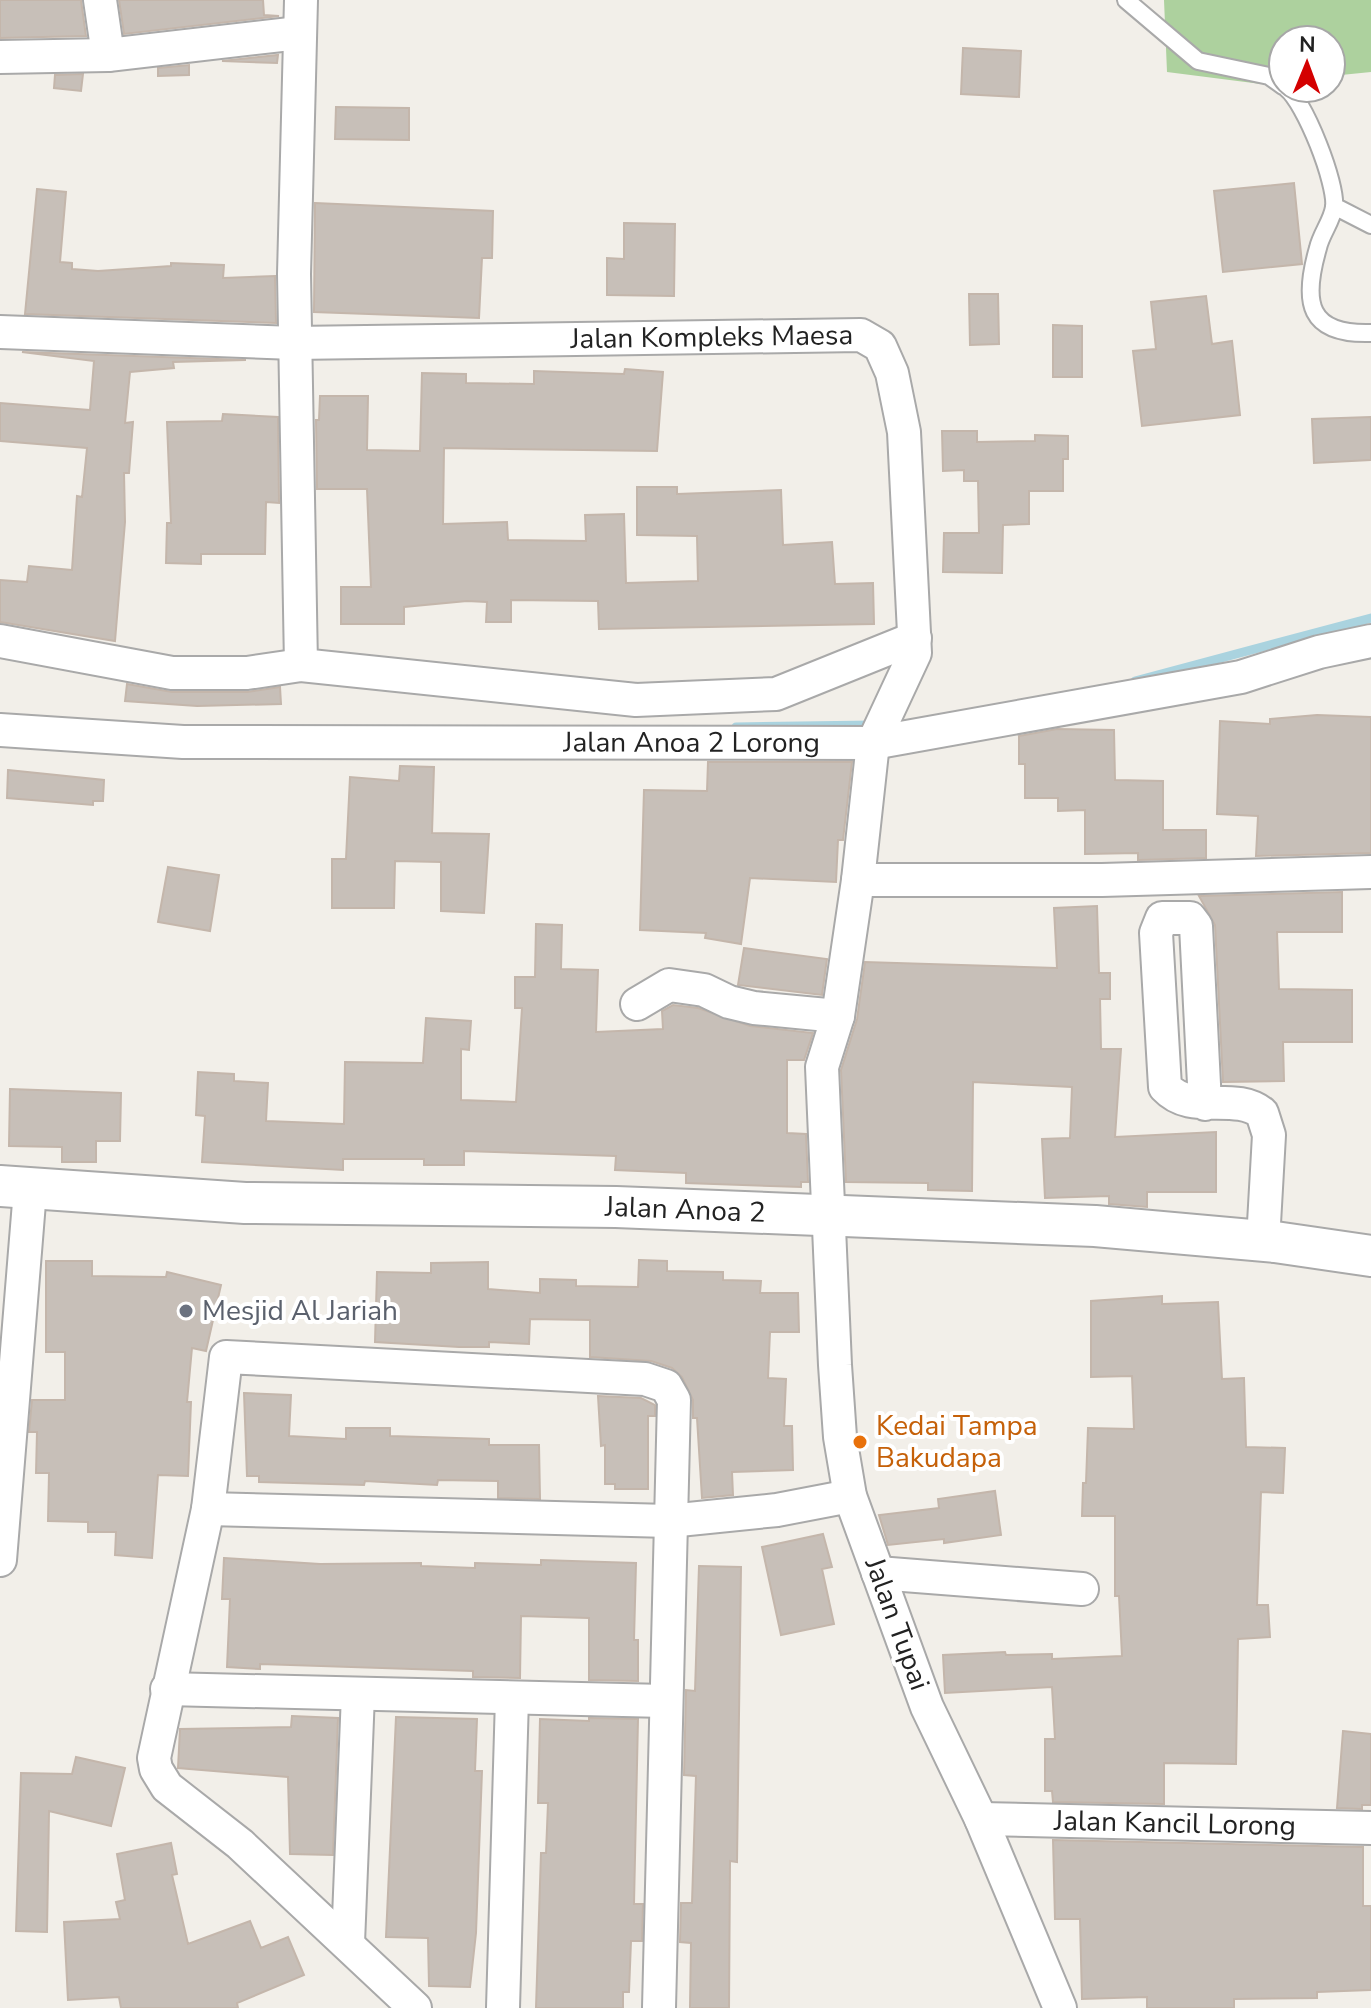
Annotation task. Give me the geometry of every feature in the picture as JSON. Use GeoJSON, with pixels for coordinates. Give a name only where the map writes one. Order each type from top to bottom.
{"type":"FeatureCollection","features":[{"type":"Feature","properties":{"kind":"street"},"geometry":{"type":"LineString","coordinates":[[100,0],[108,55]]}},
{"type":"Feature","properties":{"kind":"street"},"geometry":{"type":"LineString","coordinates":[[301,0],[294,343],[301,665]]}},
{"type":"Feature","properties":{"kind":"street"},"geometry":{"type":"LineString","coordinates":[[0,57],[108,55],[299,33]]}},
{"type":"Feature","properties":{"kind":"street","name":"Jalan Kompleks Maesa"},"geometry":{"type":"LineString","coordinates":[[0,332],[294,343],[861,335],[880,346],[892,373],[904,432],[915,646]]}},
{"type":"Feature","properties":{"kind":"street"},"geometry":{"type":"LineString","coordinates":[[0,641],[172,673],[247,673],[301,665],[636,700],[776,694],[915,646]]}},
{"type":"Feature","properties":{"kind":"street","name":"Jalan Anoa 2 Lorong"},"geometry":{"type":"LineString","coordinates":[[0,730],[183,742],[873,743],[1241,677],[1319,652],[1371,641]]}},
{"type":"Feature","properties":{"kind":"street","name":"Jalan Tupai"},"geometry":{"type":"LineString","coordinates":[[915,646],[873,743],[858,880],[838,1016],[822,1067],[826,1216],[840,1437],[850,1496],[927,1707],[981,1819],[1060,2008]]}},
{"type":"Feature","properties":{"kind":"street"},"geometry":{"type":"LineString","coordinates":[[858,880],[1102,880],[1371,872]]}},
{"type":"Feature","properties":{"kind":"street"},"geometry":{"type":"LineString","coordinates":[[1205,1104],[1196,926],[1190,918],[1162,918],[1156,933],[1165,1087],[1183,1100],[1205,1104],[1246,1105],[1255,1108],[1267,1121],[1263,1241]]}},
{"type":"Feature","properties":{"kind":"street"},"geometry":{"type":"LineString","coordinates":[[637,1004],[669,985],[704,990],[729,1002],[754,1008],[838,1016]]}},
{"type":"Feature","properties":{"kind":"street"},"geometry":{"type":"LineString","coordinates":[[0,1560],[15,1188]]}},
{"type":"Feature","properties":{"kind":"street","name":"Jalan Anoa 2"},"geometry":{"type":"LineString","coordinates":[[15,1188],[245,1203],[616,1207],[1095,1226],[1263,1241],[1371,1256]]}},
{"type":"Feature","properties":{"kind":"street"},"geometry":{"type":"LineString","coordinates":[[415,2008],[240,1844],[160,1779],[154,1758],[208,1509],[226,1357],[645,1379],[666,1386],[674,1400],[659,2008]]}},
{"type":"Feature","properties":{"kind":"street"},"geometry":{"type":"LineString","coordinates":[[208,1509],[669,1521],[777,1510],[850,1496]]}},
{"type":"Feature","properties":{"kind":"street"},"geometry":{"type":"LineString","coordinates":[[878,1573],[1082,1589]]}},
{"type":"Feature","properties":{"kind":"street"},"geometry":{"type":"LineString","coordinates":[[167,1689],[665,1701]]}},
{"type":"Feature","properties":{"kind":"street"},"geometry":{"type":"LineString","coordinates":[[348,1943],[358,1694]]}},
{"type":"Feature","properties":{"kind":"street"},"geometry":{"type":"LineString","coordinates":[[503,2008],[512,1698]]}},
{"type":"Feature","properties":{"kind":"street","name":"Jalan Kancil Lorong"},"geometry":{"type":"LineString","coordinates":[[981,1819],[1371,1828]]}},
{"type":"Feature","properties":{"kind":"lane"},"geometry":{"type":"LineString","coordinates":[[1126,0],[1198,61],[1267,76]]}},
{"type":"Feature","properties":{"kind":"lane"},"geometry":{"type":"LineString","coordinates":[[1138,0],[1156,27]]}},
{"type":"Feature","properties":{"kind":"lane"},"geometry":{"type":"LineString","coordinates":[[1301,104],[1310,121],[1334,206],[1317,248],[1312,289],[1314,310],[1317,319],[1333,331],[1344,334],[1371,333]]}},
{"type":"Feature","properties":{"kind":"lane"},"geometry":{"type":"LineString","coordinates":[[1334,206],[1371,225]]}},
{"type":"Feature","properties":{"kind":"green space"},"geometry":{"type":"Polygon","coordinates":[[[1164,0],[1371,0],[1371,72],[1347,74],[1347,24],[1267,24],[1267,83],[1167,72],[1164,0]]]}},
{"type":"Feature","properties":{"kind":"building"},"geometry":{"type":"Polygon","coordinates":[[[0,0],[81,0],[86,36],[0,38],[0,0]]]}},
{"type":"Feature","properties":{"kind":"building"},"geometry":{"type":"Polygon","coordinates":[[[119,0],[263,0],[264,15],[279,16],[124,34],[119,0]]]}},
{"type":"Feature","properties":{"kind":"building"},"geometry":{"type":"Polygon","coordinates":[[[963,48],[1021,51],[1019,97],[961,94],[963,48]]]}},
{"type":"Feature","properties":{"kind":"building"},"geometry":{"type":"Polygon","coordinates":[[[278,55],[277,63],[222,61],[278,55]]]}},
{"type":"Feature","properties":{"kind":"building"},"geometry":{"type":"Polygon","coordinates":[[[189,65],[189,75],[158,76],[158,68],[189,65]]]}},
{"type":"Feature","properties":{"kind":"building"},"geometry":{"type":"Polygon","coordinates":[[[83,74],[81,91],[54,88],[55,75],[83,74]]]}},
{"type":"Feature","properties":{"kind":"building"},"geometry":{"type":"Polygon","coordinates":[[[336,107],[409,108],[409,140],[335,139],[336,107]]]}},
{"type":"Feature","properties":{"kind":"building"},"geometry":{"type":"Polygon","coordinates":[[[1294,183],[1302,264],[1223,272],[1214,191],[1294,183]]]}},
{"type":"Feature","properties":{"kind":"building"},"geometry":{"type":"Polygon","coordinates":[[[37,189],[66,192],[60,262],[72,263],[72,269],[98,271],[171,266],[171,263],[224,265],[223,278],[275,276],[276,323],[25,314],[37,189]]]}},
{"type":"Feature","properties":{"kind":"building"},"geometry":{"type":"Polygon","coordinates":[[[315,203],[493,211],[492,258],[482,258],[479,318],[314,312],[315,203]]]}},
{"type":"Feature","properties":{"kind":"building"},"geometry":{"type":"Polygon","coordinates":[[[624,223],[675,224],[674,296],[607,295],[607,258],[624,259],[624,223]]]}},
{"type":"Feature","properties":{"kind":"building"},"geometry":{"type":"Polygon","coordinates":[[[969,294],[998,294],[999,344],[970,345],[969,294]]]}},
{"type":"Feature","properties":{"kind":"building"},"geometry":{"type":"Polygon","coordinates":[[[1206,296],[1212,344],[1232,341],[1240,415],[1142,426],[1133,351],[1156,349],[1151,302],[1206,296]]]}},
{"type":"Feature","properties":{"kind":"building"},"geometry":{"type":"Polygon","coordinates":[[[1053,325],[1082,326],[1082,377],[1053,377],[1053,325]]]}},
{"type":"Feature","properties":{"kind":"building"},"geometry":{"type":"Polygon","coordinates":[[[22,352],[246,360],[173,362],[174,368],[130,372],[125,423],[133,422],[129,473],[124,473],[125,522],[115,641],[0,622],[0,580],[27,582],[29,566],[72,570],[77,496],[82,497],[87,448],[0,441],[0,403],[90,410],[94,361],[22,352]]]}},
{"type":"Feature","properties":{"kind":"building"},"geometry":{"type":"Polygon","coordinates":[[[625,369],[663,372],[657,451],[444,448],[443,524],[507,522],[508,540],[586,541],[585,515],[624,514],[626,583],[698,581],[697,536],[637,535],[637,487],[677,487],[677,494],[781,490],[783,545],[832,542],[835,584],[873,583],[874,624],[599,629],[598,601],[511,600],[511,622],[486,622],[487,602],[467,601],[404,607],[404,624],[341,624],[341,587],[371,587],[367,489],[317,489],[316,420],[319,420],[320,396],[368,396],[367,450],[420,451],[422,373],[466,374],[466,383],[534,384],[534,371],[624,374],[625,369]]]}},
{"type":"Feature","properties":{"kind":"building"},"geometry":{"type":"Polygon","coordinates":[[[223,414],[278,417],[279,503],[266,502],[265,554],[201,554],[201,564],[166,563],[167,523],[171,523],[167,422],[222,421],[223,414]]]}},
{"type":"Feature","properties":{"kind":"building"},"geometry":{"type":"Polygon","coordinates":[[[1371,417],[1371,460],[1314,463],[1312,419],[1371,417]]]}},
{"type":"Feature","properties":{"kind":"building"},"geometry":{"type":"Polygon","coordinates":[[[942,431],[977,431],[977,442],[1035,441],[1035,435],[1068,436],[1068,459],[1063,459],[1063,491],[1029,491],[1029,524],[1003,525],[1002,573],[943,572],[944,533],[979,533],[978,481],[964,481],[964,470],[943,471],[942,431]]]}},
{"type":"Feature","properties":{"kind":"building"},"geometry":{"type":"Polygon","coordinates":[[[127,684],[172,692],[247,692],[280,687],[281,704],[197,706],[125,701],[127,684]]]}},
{"type":"Feature","properties":{"kind":"building"},"geometry":{"type":"Polygon","coordinates":[[[1317,715],[1371,717],[1371,853],[1256,856],[1258,816],[1217,814],[1220,721],[1270,724],[1270,719],[1317,715]]]}},
{"type":"Feature","properties":{"kind":"building"},"geometry":{"type":"Polygon","coordinates":[[[1057,729],[1114,730],[1115,780],[1163,781],[1163,830],[1206,830],[1206,858],[1138,860],[1138,853],[1085,854],[1085,810],[1058,811],[1058,798],[1025,798],[1025,764],[1019,764],[1019,736],[1057,729]]]}},
{"type":"Feature","properties":{"kind":"building"},"geometry":{"type":"Polygon","coordinates":[[[708,762],[852,762],[843,840],[838,840],[836,882],[750,878],[741,944],[705,938],[706,933],[640,930],[644,790],[707,791],[708,762]]]}},
{"type":"Feature","properties":{"kind":"building"},"geometry":{"type":"Polygon","coordinates":[[[400,766],[434,767],[432,833],[489,834],[484,913],[441,911],[441,862],[395,861],[394,908],[332,908],[332,859],[346,859],[350,777],[399,781],[400,766]]]}},
{"type":"Feature","properties":{"kind":"building"},"geometry":{"type":"Polygon","coordinates":[[[8,770],[104,780],[103,801],[93,801],[93,805],[7,798],[8,770]]]}},
{"type":"Feature","properties":{"kind":"building"},"geometry":{"type":"Polygon","coordinates":[[[168,867],[219,875],[210,931],[158,922],[168,867]]]}},
{"type":"Feature","properties":{"kind":"building"},"geometry":{"type":"Polygon","coordinates":[[[1342,892],[1342,932],[1277,932],[1279,989],[1352,990],[1352,1042],[1283,1042],[1284,1081],[1223,1082],[1215,925],[1199,896],[1342,892]]]}},
{"type":"Feature","properties":{"kind":"building"},"geometry":{"type":"Polygon","coordinates":[[[1097,906],[1099,973],[1110,973],[1110,999],[1100,999],[1101,1049],[1121,1049],[1115,1137],[1216,1132],[1216,1192],[1147,1192],[1147,1207],[1109,1204],[1109,1196],[1045,1198],[1042,1139],[1070,1138],[1072,1087],[973,1082],[972,1191],[928,1190],[928,1183],[846,1182],[841,1070],[857,1019],[865,962],[1057,968],[1054,908],[1097,906]]]}},
{"type":"Feature","properties":{"kind":"building"},"geometry":{"type":"Polygon","coordinates":[[[536,924],[562,925],[561,969],[598,970],[596,1032],[663,1029],[662,1011],[673,1005],[698,1008],[750,1026],[813,1033],[804,1060],[787,1060],[787,1133],[806,1134],[808,1182],[801,1182],[801,1187],[686,1183],[686,1173],[615,1170],[616,1156],[464,1151],[464,1165],[424,1165],[424,1159],[343,1159],[343,1170],[202,1162],[205,1116],[196,1115],[198,1072],[234,1074],[234,1081],[268,1083],[266,1121],[344,1124],[345,1062],[423,1063],[426,1018],[471,1021],[469,1050],[461,1049],[461,1100],[516,1102],[522,1008],[515,1008],[515,977],[535,977],[536,924]]]}},
{"type":"Feature","properties":{"kind":"building"},"geometry":{"type":"Polygon","coordinates":[[[744,948],[827,959],[822,995],[738,985],[744,948]]]}},
{"type":"Feature","properties":{"kind":"building"},"geometry":{"type":"Polygon","coordinates":[[[10,1089],[121,1093],[120,1141],[96,1141],[96,1162],[62,1162],[62,1147],[9,1146],[10,1089]]]}},
{"type":"Feature","properties":{"kind":"building"},"geometry":{"type":"Polygon","coordinates":[[[639,1260],[667,1261],[667,1271],[723,1272],[723,1280],[761,1281],[760,1293],[798,1293],[799,1332],[770,1332],[768,1378],[786,1379],[784,1426],[792,1426],[793,1470],[732,1472],[733,1495],[702,1498],[697,1418],[693,1418],[693,1400],[682,1377],[672,1368],[651,1361],[590,1357],[590,1320],[530,1319],[529,1344],[489,1342],[489,1347],[459,1347],[375,1342],[377,1272],[431,1273],[431,1263],[488,1262],[488,1289],[540,1293],[540,1279],[576,1280],[576,1286],[638,1287],[639,1260]]]}},
{"type":"Feature","properties":{"kind":"building"},"geometry":{"type":"Polygon","coordinates":[[[46,1261],[92,1261],[92,1276],[166,1277],[167,1272],[221,1285],[206,1351],[192,1348],[187,1402],[191,1402],[188,1476],[158,1475],[152,1558],[115,1555],[116,1532],[88,1532],[88,1522],[48,1521],[49,1473],[36,1473],[37,1432],[29,1432],[32,1400],[65,1400],[65,1352],[46,1352],[46,1261]]]}},
{"type":"Feature","properties":{"kind":"building"},"geometry":{"type":"Polygon","coordinates":[[[1162,1296],[1162,1304],[1218,1302],[1222,1379],[1244,1378],[1246,1447],[1285,1448],[1283,1493],[1261,1492],[1257,1605],[1268,1605],[1270,1637],[1238,1639],[1236,1764],[1164,1763],[1164,1804],[1053,1802],[1052,1791],[1045,1791],[1045,1739],[1055,1739],[1052,1687],[945,1693],[943,1655],[1005,1652],[1006,1655],[1052,1654],[1052,1659],[1122,1656],[1119,1596],[1115,1596],[1115,1516],[1082,1516],[1083,1483],[1086,1483],[1088,1428],[1134,1429],[1132,1376],[1091,1377],[1091,1301],[1162,1296]]]}},
{"type":"Feature","properties":{"kind":"building"},"geometry":{"type":"Polygon","coordinates":[[[244,1393],[291,1395],[289,1436],[346,1439],[346,1428],[390,1428],[390,1436],[489,1439],[489,1445],[539,1445],[540,1499],[498,1498],[498,1481],[438,1480],[437,1485],[365,1481],[364,1485],[259,1482],[259,1476],[247,1476],[244,1393]]]}},
{"type":"Feature","properties":{"kind":"building"},"geometry":{"type":"Polygon","coordinates":[[[598,1396],[641,1398],[655,1405],[655,1416],[648,1416],[648,1489],[615,1489],[615,1484],[605,1484],[605,1445],[601,1446],[598,1396]]]}},
{"type":"Feature","properties":{"kind":"building"},"geometry":{"type":"Polygon","coordinates":[[[995,1491],[1001,1535],[944,1543],[944,1539],[888,1545],[879,1515],[939,1508],[938,1499],[995,1491]]]}},
{"type":"Feature","properties":{"kind":"building"},"geometry":{"type":"Polygon","coordinates":[[[823,1534],[832,1567],[822,1569],[834,1624],[781,1635],[762,1547],[823,1534]]]}},
{"type":"Feature","properties":{"kind":"building"},"geometry":{"type":"Polygon","coordinates":[[[224,1558],[320,1564],[421,1563],[421,1566],[475,1568],[475,1563],[541,1565],[541,1560],[636,1563],[634,1640],[638,1640],[638,1681],[589,1680],[589,1618],[521,1616],[520,1678],[473,1677],[473,1671],[260,1664],[260,1669],[227,1667],[230,1599],[222,1599],[224,1558]]]}},
{"type":"Feature","properties":{"kind":"building"},"geometry":{"type":"Polygon","coordinates":[[[699,1566],[741,1567],[737,1862],[730,1861],[729,2008],[690,2008],[691,1943],[680,1942],[681,1903],[692,1903],[696,1776],[684,1775],[686,1690],[695,1691],[699,1566]]]}},
{"type":"Feature","properties":{"kind":"building"},"geometry":{"type":"Polygon","coordinates":[[[292,1716],[338,1718],[333,1855],[290,1854],[288,1777],[178,1768],[180,1729],[291,1727],[292,1716]]]}},
{"type":"Feature","properties":{"kind":"building"},"geometry":{"type":"Polygon","coordinates":[[[396,1717],[477,1719],[475,1771],[482,1771],[476,1933],[470,1987],[429,1986],[428,1938],[386,1937],[396,1717]]]}},
{"type":"Feature","properties":{"kind":"building"},"geometry":{"type":"Polygon","coordinates":[[[589,1718],[638,1719],[634,1904],[643,1904],[642,1941],[631,1941],[629,1992],[623,1992],[623,2008],[536,2008],[541,1853],[546,1853],[548,1803],[538,1803],[540,1719],[589,1721],[589,1718]]]}},
{"type":"Feature","properties":{"kind":"building"},"geometry":{"type":"Polygon","coordinates":[[[1343,1731],[1371,1734],[1371,1805],[1362,1805],[1362,1809],[1337,1808],[1343,1731]]]}},
{"type":"Feature","properties":{"kind":"building"},"geometry":{"type":"Polygon","coordinates":[[[76,1757],[125,1768],[111,1826],[49,1811],[47,1932],[16,1931],[21,1773],[72,1774],[76,1757]]]}},
{"type":"Feature","properties":{"kind":"building"},"geometry":{"type":"Polygon","coordinates":[[[1053,1840],[1363,1847],[1363,1906],[1371,1906],[1371,1990],[1317,1992],[1317,1998],[1234,1999],[1234,2008],[1147,2008],[1147,1997],[1082,1999],[1080,1919],[1055,1919],[1053,1840]]]}},
{"type":"Feature","properties":{"kind":"building"},"geometry":{"type":"Polygon","coordinates":[[[171,1843],[177,1874],[172,1875],[188,1944],[250,1921],[261,1948],[288,1937],[304,1975],[237,2003],[238,2008],[121,2008],[119,1997],[68,2000],[64,1922],[120,1919],[116,1902],[125,1900],[117,1854],[171,1843]]]}},
{"type":"Feature","properties":{"kind":"waterway"},"geometry":{"type":"LineString","coordinates":[[1135,681],[1371,618]]}},
{"type":"Feature","properties":{"kind":"waterway"},"geometry":{"type":"LineString","coordinates":[[736,727],[873,725]]}},
{"type":"Feature","properties":{"kind":"place","name":"Mesjid Al Jariah"},"geometry":{"type":"Point","coordinates":[186,1311]}},
{"type":"Feature","properties":{"kind":"place","name":"Kedai Tampa Bakudapa"},"geometry":{"type":"Point","coordinates":[860,1442]}}]}
